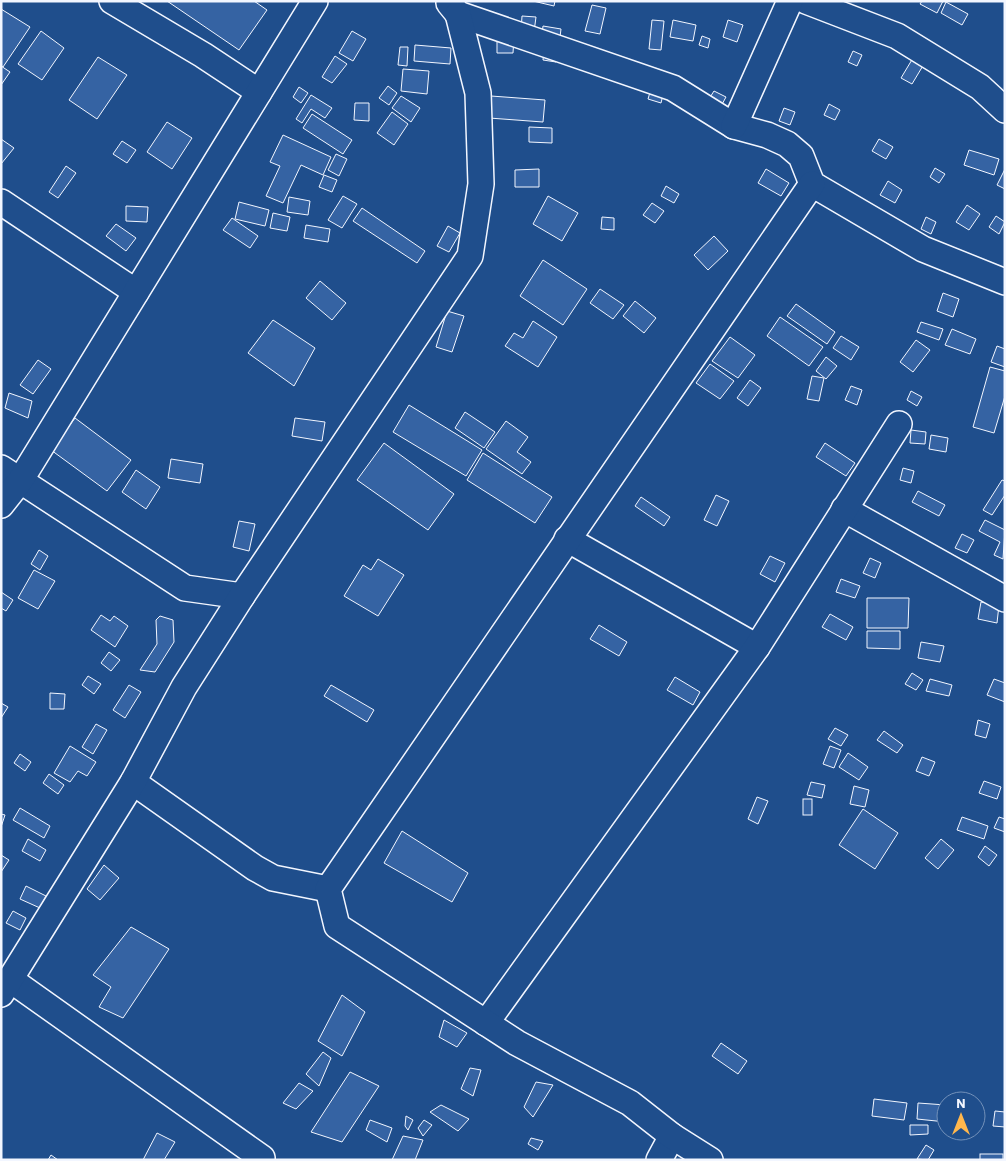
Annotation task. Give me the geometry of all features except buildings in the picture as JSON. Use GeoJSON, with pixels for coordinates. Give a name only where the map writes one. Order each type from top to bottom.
{"type":"FeatureCollection","features":[{"type":"Feature","properties":{"kind":"street"},"geometry":{"type":"LineString","coordinates":[[112,1],[203,55],[259,92]]}},
{"type":"Feature","properties":{"kind":"street"},"geometry":{"type":"LineString","coordinates":[[1,505],[11,474],[136,292],[315,1]]}},
{"type":"Feature","properties":{"kind":"street"},"geometry":{"type":"LineString","coordinates":[[734,126],[790,1]]}},
{"type":"Feature","properties":{"kind":"street"},"geometry":{"type":"LineString","coordinates":[[806,1],[897,36],[980,87],[1005,110]]}},
{"type":"Feature","properties":{"kind":"street"},"geometry":{"type":"LineString","coordinates":[[453,7],[673,88],[734,126],[767,135],[787,144],[801,156],[812,184],[923,249],[1005,282]]}},
{"type":"Feature","properties":{"kind":"street"},"geometry":{"type":"LineString","coordinates":[[262,1158],[6,987],[133,782],[184,687],[242,596],[470,256],[481,184],[478,93],[453,7]]}},
{"type":"Feature","properties":{"kind":"street"},"geometry":{"type":"LineString","coordinates":[[710,1160],[672,1136],[630,1102],[517,1043],[337,926],[328,889],[812,184]]}},
{"type":"Feature","properties":{"kind":"street"},"geometry":{"type":"LineString","coordinates":[[1,202],[136,292]]}},
{"type":"Feature","properties":{"kind":"street"},"geometry":{"type":"LineString","coordinates":[[486,1023],[756,646],[899,424]]}},
{"type":"Feature","properties":{"kind":"street"},"geometry":{"type":"LineString","coordinates":[[11,474],[185,588],[242,596]]}},
{"type":"Feature","properties":{"kind":"street"},"geometry":{"type":"LineString","coordinates":[[844,510],[1005,599]]}},
{"type":"Feature","properties":{"kind":"street"},"geometry":{"type":"LineString","coordinates":[[567,539],[756,646]]}},
{"type":"Feature","properties":{"kind":"street"},"geometry":{"type":"LineString","coordinates":[[133,782],[255,868],[273,878],[328,889]]}},
{"type":"Feature","properties":{"kind":"street"},"geometry":{"type":"LineString","coordinates":[[659,1160],[672,1136]]}}]}
